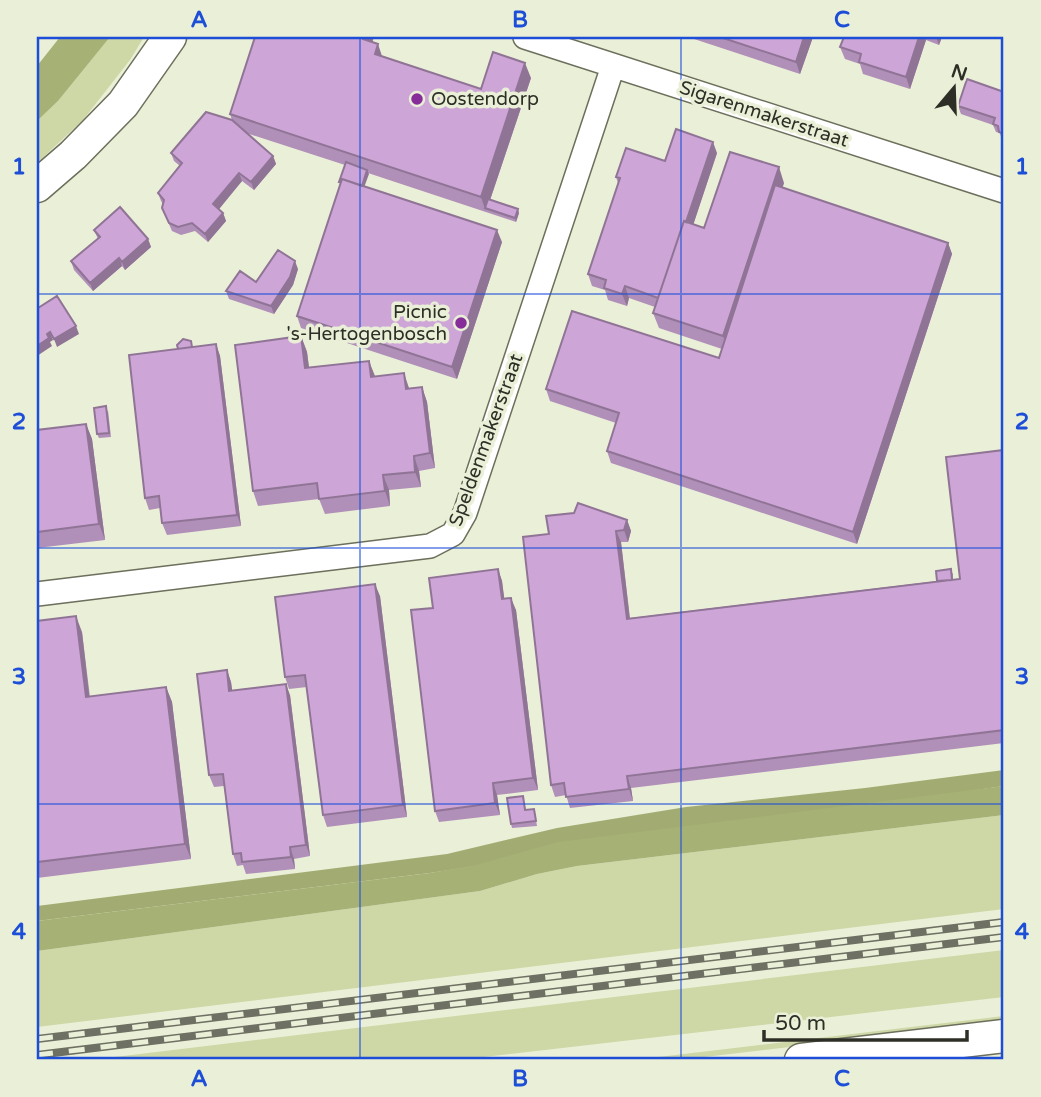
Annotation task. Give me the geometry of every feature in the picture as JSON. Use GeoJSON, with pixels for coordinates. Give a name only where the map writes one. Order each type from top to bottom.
{"type":"FeatureCollection","features":[{"type":"Feature","properties":{"kind":"main road"},"geometry":{"type":"LineString","coordinates":[[37,186],[73,155],[123,104],[170,37]]}},
{"type":"Feature","properties":{"kind":"main road"},"geometry":{"type":"LineString","coordinates":[[801,1060],[1004,1036]]}},
{"type":"Feature","properties":{"kind":"street","name":"Sigarenmakerstraat"},"geometry":{"type":"LineString","coordinates":[[525,37],[1004,191]]}},
{"type":"Feature","properties":{"kind":"street","name":"Speldenmakerstraat"},"geometry":{"type":"LineString","coordinates":[[37,594],[430,546],[453,534],[465,513],[613,66]]}},
{"type":"Feature","properties":{"kind":"shaded area"},"geometry":{"type":"Polygon","coordinates":[[[60,37],[110,37],[58,101],[37,121],[37,66],[60,37]]]}},
{"type":"Feature","properties":{"kind":"shaded area"},"geometry":{"type":"Polygon","coordinates":[[[110,37],[144,37],[130,60],[83,120],[37,163],[37,121],[58,101],[110,37]]]}},
{"type":"Feature","properties":{"kind":"shaded area"},"geometry":{"type":"Polygon","coordinates":[[[1004,770],[1004,786],[430,873],[37,921],[37,906],[447,854],[557,828],[686,807],[1004,770]]]}},
{"type":"Feature","properties":{"kind":"shaded area"},"geometry":{"type":"Polygon","coordinates":[[[1004,786],[1004,815],[577,866],[537,874],[480,891],[37,951],[37,921],[430,873],[476,865],[558,842],[1004,786]]]}},
{"type":"Feature","properties":{"kind":"shaded area"},"geometry":{"type":"Polygon","coordinates":[[[1004,815],[1004,909],[37,1027],[37,951],[480,891],[537,874],[577,866],[1004,815]]]}},
{"type":"Feature","properties":{"kind":"shaded area"},"geometry":{"type":"Polygon","coordinates":[[[1004,950],[1004,997],[458,1060],[90,1060],[1004,950]]]}},
{"type":"Feature","properties":{"kind":"shaded area"},"geometry":{"type":"Polygon","coordinates":[[[1004,1016],[1004,1022],[679,1060],[633,1060],[1004,1016]]]}},
{"type":"Feature","properties":{"kind":"building"},"geometry":{"type":"Polygon","coordinates":[[[255,37],[363,37],[378,44],[375,54],[481,89],[493,52],[525,63],[481,197],[230,114],[255,37]]]}},
{"type":"Feature","properties":{"kind":"building"},"geometry":{"type":"Polygon","coordinates":[[[720,37],[804,37],[796,62],[720,37]]]}},
{"type":"Feature","properties":{"kind":"building"},"geometry":{"type":"Polygon","coordinates":[[[844,37],[919,37],[906,77],[859,62],[861,54],[840,47],[844,37]]]}},
{"type":"Feature","properties":{"kind":"building"},"geometry":{"type":"Polygon","coordinates":[[[967,79],[1004,92],[1004,134],[993,124],[995,118],[958,106],[967,79]]]}},
{"type":"Feature","properties":{"kind":"building"},"geometry":{"type":"Polygon","coordinates":[[[206,112],[232,120],[273,156],[251,182],[239,173],[213,204],[223,213],[205,234],[192,223],[178,227],[169,223],[162,208],[164,200],[158,193],[182,163],[171,153],[206,112]]]}},
{"type":"Feature","properties":{"kind":"building"},"geometry":{"type":"Polygon","coordinates":[[[676,129],[713,142],[658,298],[625,286],[622,294],[604,288],[606,280],[588,274],[620,178],[616,177],[626,148],[665,161],[676,129]]]}},
{"type":"Feature","properties":{"kind":"building"},"geometry":{"type":"Polygon","coordinates":[[[730,152],[779,167],[723,336],[653,313],[684,221],[704,228],[730,152]]]}},
{"type":"Feature","properties":{"kind":"building"},"geometry":{"type":"Polygon","coordinates":[[[346,162],[367,170],[362,186],[342,179],[339,182],[346,162]]]}},
{"type":"Feature","properties":{"kind":"building"},"geometry":{"type":"Polygon","coordinates":[[[342,179],[497,230],[452,367],[297,316],[342,179]]]}},
{"type":"Feature","properties":{"kind":"building"},"geometry":{"type":"Polygon","coordinates":[[[775,185],[948,243],[853,532],[607,451],[619,413],[546,389],[572,311],[719,358],[775,185]]]}},
{"type":"Feature","properties":{"kind":"building"},"geometry":{"type":"Polygon","coordinates":[[[488,199],[518,209],[515,218],[485,208],[488,199]]]}},
{"type":"Feature","properties":{"kind":"building"},"geometry":{"type":"Polygon","coordinates":[[[120,207],[148,239],[122,262],[119,258],[90,283],[71,261],[100,237],[94,230],[120,207]]]}},
{"type":"Feature","properties":{"kind":"building"},"geometry":{"type":"Polygon","coordinates":[[[278,250],[295,261],[290,277],[271,306],[226,291],[240,271],[256,282],[278,250]]]}},
{"type":"Feature","properties":{"kind":"building"},"geometry":{"type":"Polygon","coordinates":[[[57,296],[76,326],[54,339],[50,332],[47,334],[49,338],[37,346],[37,307],[57,296]]]}},
{"type":"Feature","properties":{"kind":"building"},"geometry":{"type":"Polygon","coordinates":[[[301,336],[305,368],[369,361],[371,377],[404,373],[406,389],[422,387],[430,453],[414,456],[415,472],[383,475],[385,491],[319,499],[317,483],[253,491],[235,345],[301,336]]]}},
{"type":"Feature","properties":{"kind":"building"},"geometry":{"type":"Polygon","coordinates":[[[183,339],[191,341],[192,347],[178,349],[177,345],[183,339]]]}},
{"type":"Feature","properties":{"kind":"building"},"geometry":{"type":"Polygon","coordinates":[[[216,344],[237,515],[162,523],[159,496],[145,498],[129,355],[216,344]]]}},
{"type":"Feature","properties":{"kind":"building"},"geometry":{"type":"Polygon","coordinates":[[[106,406],[109,433],[97,434],[94,408],[106,406]]]}},
{"type":"Feature","properties":{"kind":"building"},"geometry":{"type":"Polygon","coordinates":[[[86,424],[99,524],[37,532],[37,430],[86,424]]]}},
{"type":"Feature","properties":{"kind":"building"},"geometry":{"type":"Polygon","coordinates":[[[1004,450],[1004,730],[627,776],[629,789],[566,797],[564,783],[551,785],[523,537],[549,534],[546,516],[574,513],[578,503],[627,520],[624,530],[616,531],[627,619],[960,579],[946,457],[1004,450]]]}},
{"type":"Feature","properties":{"kind":"building"},"geometry":{"type":"Polygon","coordinates":[[[498,569],[502,599],[511,598],[533,778],[493,783],[495,803],[435,811],[411,610],[433,608],[429,578],[498,569]]]}},
{"type":"Feature","properties":{"kind":"building"},"geometry":{"type":"Polygon","coordinates":[[[951,569],[952,580],[937,581],[936,571],[951,569]]]}},
{"type":"Feature","properties":{"kind":"building"},"geometry":{"type":"Polygon","coordinates":[[[375,584],[403,805],[323,815],[305,675],[285,677],[275,597],[375,584]]]}},
{"type":"Feature","properties":{"kind":"building"},"geometry":{"type":"Polygon","coordinates":[[[76,616],[86,697],[166,687],[185,844],[37,862],[37,621],[76,616]]]}},
{"type":"Feature","properties":{"kind":"building"},"geometry":{"type":"Polygon","coordinates":[[[227,670],[229,691],[286,684],[306,845],[290,847],[291,857],[242,862],[241,853],[233,854],[223,774],[209,775],[197,674],[227,670]]]}},
{"type":"Feature","properties":{"kind":"building"},"geometry":{"type":"Polygon","coordinates":[[[523,796],[525,810],[534,809],[536,821],[511,824],[507,798],[523,796]]]}},
{"type":"Feature","properties":{"kind":"railway"},"geometry":{"type":"LineString","coordinates":[[37,1039],[1004,922]]}},
{"type":"Feature","properties":{"kind":"railway"},"geometry":{"type":"LineString","coordinates":[[37,1055],[1004,937]]}},
{"type":"Feature","properties":{"kind":"place","name":"Oostendorp"},"geometry":{"type":"Point","coordinates":[417,99]}},
{"type":"Feature","properties":{"kind":"place","name":"Picnic 's-Hertogenbosch"},"geometry":{"type":"Point","coordinates":[461,323]}}]}
